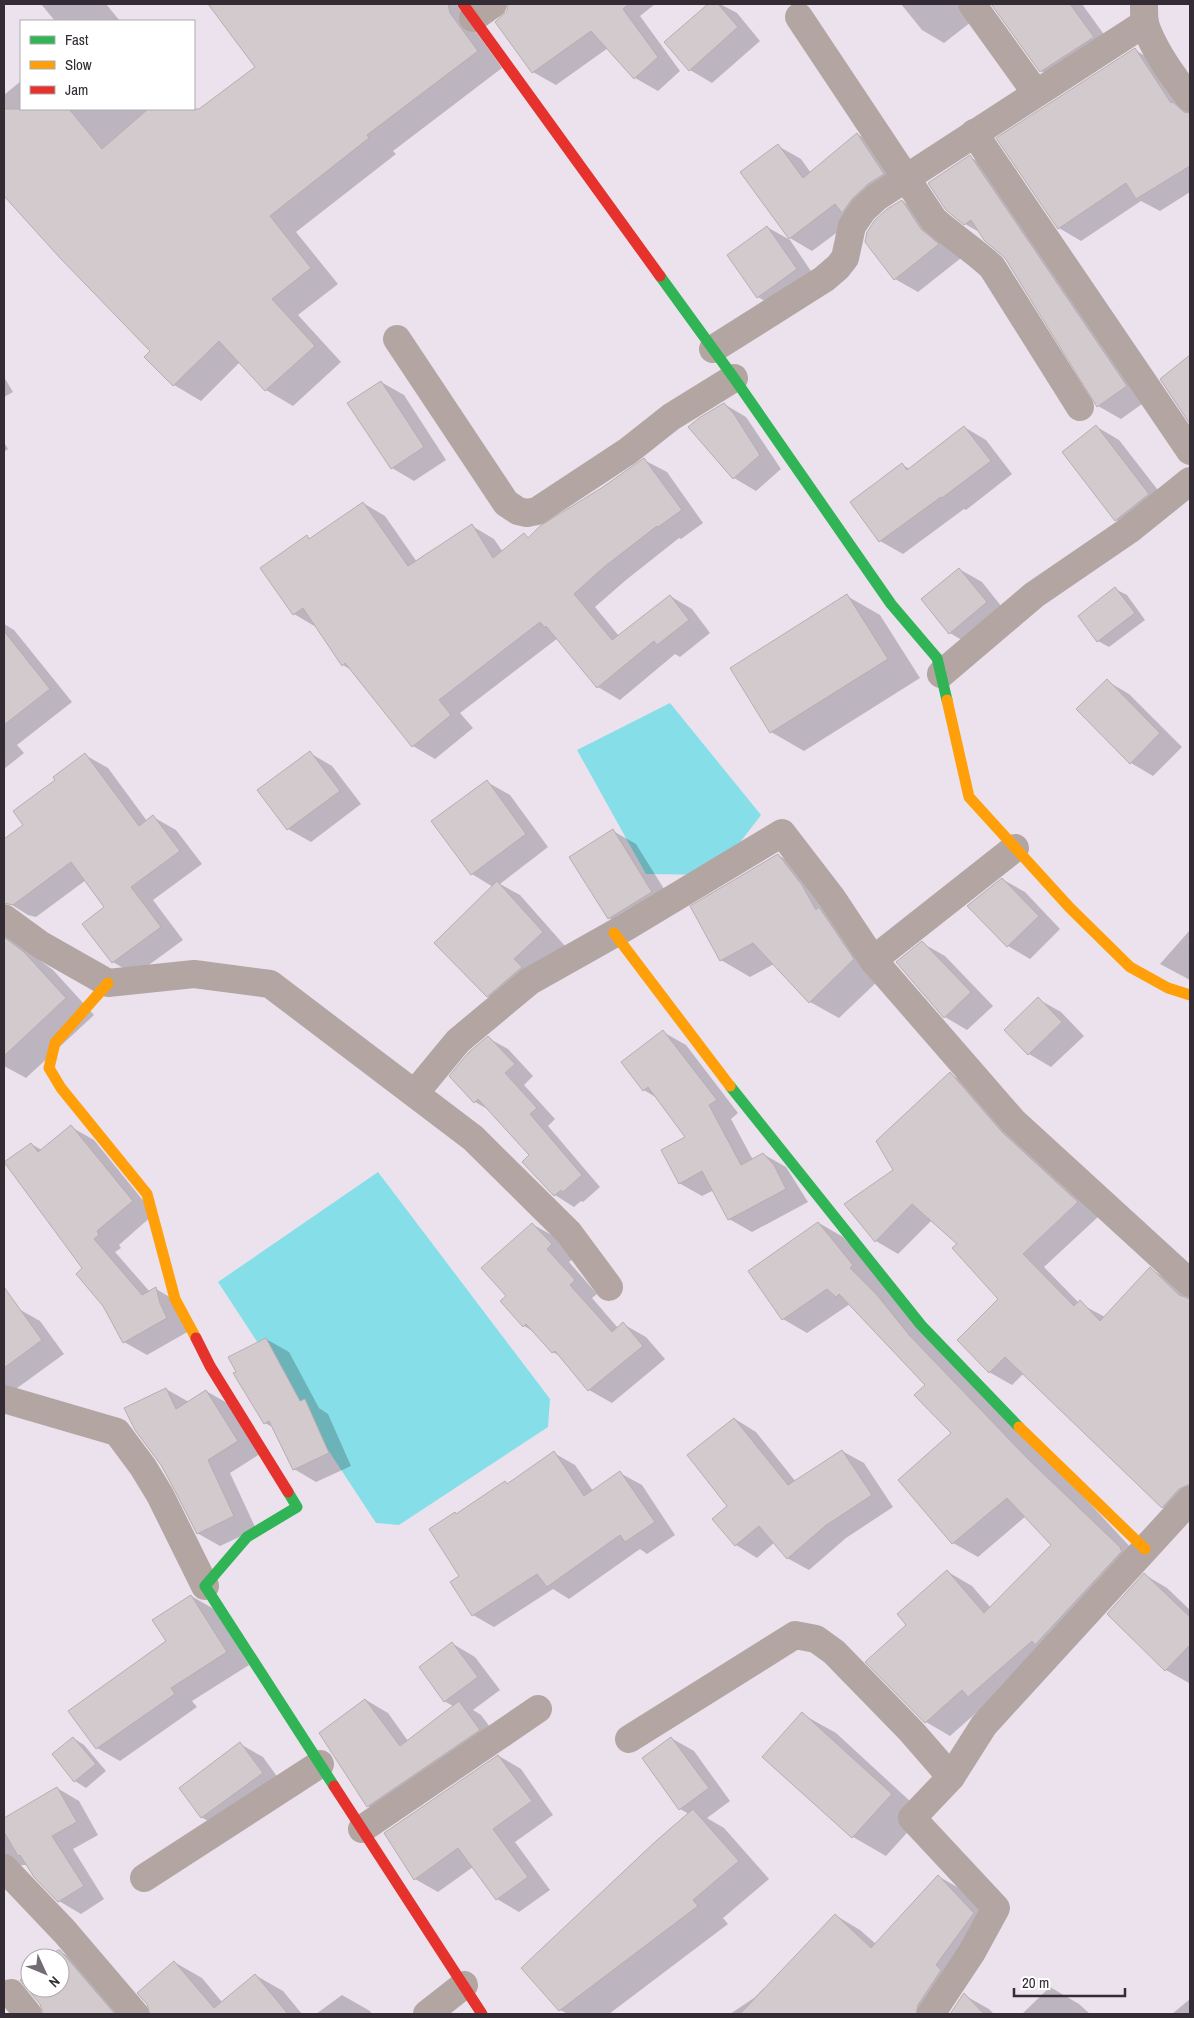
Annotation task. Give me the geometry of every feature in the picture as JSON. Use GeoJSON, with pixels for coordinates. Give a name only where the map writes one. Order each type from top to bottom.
{"type":"FeatureCollection","features":[{"type":"Feature","properties":{"kind":"street"},"geometry":{"type":"LineString","coordinates":[[972,4],[1036,93]]}},
{"type":"Feature","properties":{"kind":"street"},"geometry":{"type":"LineString","coordinates":[[476,8],[891,604],[937,658],[969,797],[1070,908],[1130,967],[1168,988],[1190,995]]}},
{"type":"Feature","properties":{"kind":"street"},"geometry":{"type":"LineString","coordinates":[[713,349],[824,279],[838,267],[845,258],[852,226],[863,210],[877,197],[1036,93],[1144,13],[1153,41],[1190,98]]}},
{"type":"Feature","properties":{"kind":"street"},"geometry":{"type":"LineString","coordinates":[[799,17],[934,220],[956,239],[973,249],[992,267],[1080,407]]}},
{"type":"Feature","properties":{"kind":"street"},"geometry":{"type":"LineString","coordinates":[[974,133],[1190,451]]}},
{"type":"Feature","properties":{"kind":"street"},"geometry":{"type":"LineString","coordinates":[[397,339],[506,503],[518,511],[526,513],[537,511],[570,490],[670,418],[734,378]]}},
{"type":"Feature","properties":{"kind":"street"},"geometry":{"type":"LineString","coordinates":[[941,674],[1034,595],[1128,530],[1190,481]]}},
{"type":"Feature","properties":{"kind":"street"},"geometry":{"type":"LineString","coordinates":[[415,1093],[458,1041],[530,981],[782,833],[832,898],[873,960],[1012,1121],[1190,1283]]}},
{"type":"Feature","properties":{"kind":"street"},"geometry":{"type":"LineString","coordinates":[[873,960],[1015,848]]}},
{"type":"Feature","properties":{"kind":"street"},"geometry":{"type":"LineString","coordinates":[[4,918],[41,945],[108,983],[194,974],[270,984],[473,1138],[562,1226],[609,1287]]}},
{"type":"Feature","properties":{"kind":"street"},"geometry":{"type":"LineString","coordinates":[[614,932],[727,1082],[921,1325],[1039,1448],[1144,1549]]}},
{"type":"Feature","properties":{"kind":"street"},"geometry":{"type":"LineString","coordinates":[[108,983],[55,1042],[49,1068],[61,1088],[147,1194],[175,1299],[210,1366],[297,1507],[247,1537],[205,1586]]}},
{"type":"Feature","properties":{"kind":"street"},"geometry":{"type":"LineString","coordinates":[[4,1400],[117,1432],[156,1488],[205,1586],[482,2014]]}},
{"type":"Feature","properties":{"kind":"street"},"geometry":{"type":"LineString","coordinates":[[931,2014],[972,1952],[996,1908],[912,1818],[951,1776],[984,1725],[1190,1500]]}},
{"type":"Feature","properties":{"kind":"street"},"geometry":{"type":"LineString","coordinates":[[629,1739],[795,1635],[816,1640],[834,1652],[905,1724],[951,1776]]}},
{"type":"Feature","properties":{"kind":"street"},"geometry":{"type":"LineString","coordinates":[[362,1828],[538,1709]]}},
{"type":"Feature","properties":{"kind":"street"},"geometry":{"type":"LineString","coordinates":[[144,1878],[320,1764]]}},
{"type":"Feature","properties":{"kind":"street"},"geometry":{"type":"LineString","coordinates":[[4,1868],[65,1932],[135,2014]]}},
{"type":"Feature","properties":{"kind":"street"},"geometry":{"type":"LineString","coordinates":[[427,2014],[464,1985]]}},
{"type":"Feature","properties":{"kind":"street"},"geometry":{"type":"LineString","coordinates":[[11,1993],[28,2014]]}},
{"type":"Feature","properties":{"kind":"water"},"geometry":{"type":"Polygon","coordinates":[[[670,703],[761,815],[715,875],[646,874],[577,750],[670,703]]]}},
{"type":"Feature","properties":{"kind":"water"},"geometry":{"type":"Polygon","coordinates":[[[378,1172],[550,1399],[548,1427],[399,1525],[376,1523],[218,1282],[378,1172]]]}},
{"type":"Feature","properties":{"kind":"building"},"geometry":{"type":"Polygon","coordinates":[[[208,4],[448,4],[450,13],[478,51],[367,135],[369,138],[270,216],[311,268],[272,299],[315,346],[265,391],[219,341],[173,386],[144,357],[150,351],[60,258],[4,196],[4,109],[70,110],[102,149],[147,110],[199,109],[255,67],[208,4]]]}},
{"type":"Feature","properties":{"kind":"building"},"geometry":{"type":"Polygon","coordinates":[[[508,4],[629,4],[623,9],[658,57],[634,79],[591,31],[532,73],[495,22],[507,11],[508,4]]]}},
{"type":"Feature","properties":{"kind":"building"},"geometry":{"type":"Polygon","coordinates":[[[708,4],[718,4],[738,27],[689,71],[664,42],[708,4]]]}},
{"type":"Feature","properties":{"kind":"building"},"geometry":{"type":"Polygon","coordinates":[[[991,4],[1070,4],[1094,37],[1040,72],[991,4]]]}},
{"type":"Feature","properties":{"kind":"building"},"geometry":{"type":"Polygon","coordinates":[[[1135,48],[1171,103],[1173,102],[1184,112],[1190,113],[1190,166],[1136,199],[1126,183],[1058,229],[996,138],[1135,48]]]}},
{"type":"Feature","properties":{"kind":"building"},"geometry":{"type":"Polygon","coordinates":[[[857,133],[884,174],[868,184],[852,199],[842,213],[835,204],[789,239],[740,172],[778,144],[803,178],[857,133]]]}},
{"type":"Feature","properties":{"kind":"building"},"geometry":{"type":"Polygon","coordinates":[[[970,155],[1127,386],[1097,407],[1005,258],[984,240],[971,220],[964,225],[946,210],[928,183],[970,155]]]}},
{"type":"Feature","properties":{"kind":"building"},"geometry":{"type":"Polygon","coordinates":[[[902,200],[921,229],[939,244],[894,280],[865,242],[867,232],[875,220],[887,209],[902,200]]]}},
{"type":"Feature","properties":{"kind":"building"},"geometry":{"type":"Polygon","coordinates":[[[767,226],[797,269],[757,298],[727,255],[767,226]]]}},
{"type":"Feature","properties":{"kind":"building"},"geometry":{"type":"Polygon","coordinates":[[[1190,355],[1190,424],[1160,379],[1190,355]]]}},
{"type":"Feature","properties":{"kind":"building"},"geometry":{"type":"Polygon","coordinates":[[[381,381],[424,447],[391,469],[347,403],[381,381]]]}},
{"type":"Feature","properties":{"kind":"building"},"geometry":{"type":"Polygon","coordinates":[[[724,403],[734,414],[760,455],[733,479],[688,427],[724,403]]]}},
{"type":"Feature","properties":{"kind":"building"},"geometry":{"type":"Polygon","coordinates":[[[1096,425],[1149,494],[1115,521],[1062,452],[1096,425]]]}},
{"type":"Feature","properties":{"kind":"building"},"geometry":{"type":"Polygon","coordinates":[[[964,426],[991,461],[879,542],[850,502],[902,463],[907,470],[964,426]]]}},
{"type":"Feature","properties":{"kind":"building"},"geometry":{"type":"Polygon","coordinates":[[[644,458],[682,510],[657,526],[604,567],[574,594],[612,640],[670,595],[689,620],[657,645],[654,641],[597,688],[546,626],[545,628],[540,622],[439,700],[451,715],[412,747],[345,663],[342,666],[303,608],[293,615],[260,568],[307,535],[309,539],[363,502],[408,566],[472,524],[493,558],[524,533],[528,538],[540,526],[603,487],[644,458]]]}},
{"type":"Feature","properties":{"kind":"building"},"geometry":{"type":"Polygon","coordinates":[[[959,568],[987,602],[949,634],[921,599],[959,568]]]}},
{"type":"Feature","properties":{"kind":"building"},"geometry":{"type":"Polygon","coordinates":[[[1115,587],[1135,613],[1097,642],[1078,616],[1115,587]]]}},
{"type":"Feature","properties":{"kind":"building"},"geometry":{"type":"Polygon","coordinates":[[[847,594],[888,659],[770,733],[730,668],[847,594]]]}},
{"type":"Feature","properties":{"kind":"building"},"geometry":{"type":"Polygon","coordinates":[[[4,631],[50,689],[4,725],[4,631]]]}},
{"type":"Feature","properties":{"kind":"building"},"geometry":{"type":"Polygon","coordinates":[[[1107,679],[1160,733],[1130,764],[1076,709],[1107,679]]]}},
{"type":"Feature","properties":{"kind":"building"},"geometry":{"type":"Polygon","coordinates":[[[310,751],[340,791],[287,830],[257,790],[310,751]]]}},
{"type":"Feature","properties":{"kind":"building"},"geometry":{"type":"Polygon","coordinates":[[[85,753],[139,826],[153,815],[180,851],[131,887],[161,927],[112,963],[82,924],[104,907],[71,862],[13,905],[4,903],[4,839],[23,825],[13,811],[55,780],[53,777],[85,753]]]}},
{"type":"Feature","properties":{"kind":"building"},"geometry":{"type":"Polygon","coordinates":[[[487,780],[526,834],[471,875],[431,821],[487,780]]]}},
{"type":"Feature","properties":{"kind":"building"},"geometry":{"type":"Polygon","coordinates":[[[613,829],[652,892],[608,919],[569,857],[613,829]]]}},
{"type":"Feature","properties":{"kind":"building"},"geometry":{"type":"Polygon","coordinates":[[[778,854],[802,885],[816,910],[819,907],[854,959],[809,1003],[753,943],[720,961],[690,906],[778,854]]]}},
{"type":"Feature","properties":{"kind":"building"},"geometry":{"type":"Polygon","coordinates":[[[1002,878],[1039,916],[1007,947],[967,906],[1002,878]]]}},
{"type":"Feature","properties":{"kind":"building"},"geometry":{"type":"Polygon","coordinates":[[[497,881],[543,932],[514,959],[522,967],[487,997],[434,943],[497,881]]]}},
{"type":"Feature","properties":{"kind":"building"},"geometry":{"type":"Polygon","coordinates":[[[4,937],[24,952],[66,998],[4,1056],[4,937]]]}},
{"type":"Feature","properties":{"kind":"building"},"geometry":{"type":"Polygon","coordinates":[[[922,941],[971,992],[944,1018],[896,962],[922,941]]]}},
{"type":"Feature","properties":{"kind":"building"},"geometry":{"type":"Polygon","coordinates":[[[1038,997],[1062,1022],[1028,1055],[1004,1030],[1038,997]]]}},
{"type":"Feature","properties":{"kind":"building"},"geometry":{"type":"Polygon","coordinates":[[[663,1030],[717,1100],[709,1105],[741,1165],[763,1153],[774,1165],[786,1189],[728,1220],[702,1171],[679,1184],[661,1150],[685,1137],[648,1087],[643,1091],[621,1062],[663,1030]]]}},
{"type":"Feature","properties":{"kind":"building"},"geometry":{"type":"Polygon","coordinates":[[[488,1036],[515,1064],[505,1073],[537,1108],[530,1114],[582,1175],[563,1192],[561,1190],[554,1196],[522,1162],[529,1155],[478,1099],[474,1103],[449,1076],[469,1052],[488,1036]]]}},
{"type":"Feature","properties":{"kind":"building"},"geometry":{"type":"Polygon","coordinates":[[[950,1072],[1002,1132],[1078,1202],[1023,1254],[1074,1306],[1080,1300],[1100,1321],[1150,1267],[1179,1295],[1190,1299],[1190,1484],[1179,1489],[1162,1508],[1005,1357],[989,1373],[957,1340],[998,1299],[952,1248],[957,1244],[912,1204],[875,1242],[844,1204],[893,1170],[876,1141],[950,1072]]]}},
{"type":"Feature","properties":{"kind":"building"},"geometry":{"type":"Polygon","coordinates":[[[71,1125],[133,1201],[97,1231],[99,1235],[94,1239],[142,1295],[156,1287],[160,1303],[167,1318],[123,1343],[103,1306],[76,1274],[82,1268],[4,1162],[31,1143],[38,1152],[71,1125]]]}},
{"type":"Feature","properties":{"kind":"building"},"geometry":{"type":"Polygon","coordinates":[[[818,1222],[853,1265],[850,1268],[877,1295],[910,1336],[1028,1459],[1122,1551],[1035,1645],[1032,1641],[968,1697],[962,1690],[925,1723],[865,1662],[906,1625],[897,1614],[947,1570],[984,1613],[1051,1545],[1007,1498],[952,1544],[898,1480],[951,1433],[914,1395],[925,1385],[839,1294],[836,1297],[827,1289],[782,1320],[748,1271],[818,1222]]]}},
{"type":"Feature","properties":{"kind":"building"},"geometry":{"type":"Polygon","coordinates":[[[532,1223],[552,1244],[547,1249],[575,1280],[570,1285],[612,1332],[623,1322],[643,1346],[588,1391],[555,1351],[552,1353],[526,1324],[523,1327],[500,1301],[506,1296],[481,1268],[532,1223]]]}},
{"type":"Feature","properties":{"kind":"building"},"geometry":{"type":"Polygon","coordinates":[[[4,1287],[42,1340],[4,1368],[4,1287]]]}},
{"type":"Feature","properties":{"kind":"building"},"geometry":{"type":"Polygon","coordinates":[[[266,1338],[300,1401],[305,1399],[329,1453],[293,1470],[269,1421],[264,1424],[233,1373],[236,1372],[228,1357],[266,1338]]]}},
{"type":"Feature","properties":{"kind":"building"},"geometry":{"type":"Polygon","coordinates":[[[166,1388],[176,1409],[206,1390],[238,1441],[208,1460],[234,1516],[197,1534],[161,1465],[135,1430],[124,1408],[166,1388]]]}},
{"type":"Feature","properties":{"kind":"building"},"geometry":{"type":"Polygon","coordinates":[[[734,1418],[788,1485],[842,1450],[872,1495],[825,1526],[787,1559],[759,1526],[735,1546],[712,1519],[727,1506],[687,1455],[734,1418]]]}},
{"type":"Feature","properties":{"kind":"building"},"geometry":{"type":"Polygon","coordinates":[[[554,1451],[584,1496],[620,1471],[655,1522],[625,1542],[620,1535],[547,1587],[537,1574],[472,1616],[450,1582],[459,1576],[429,1529],[455,1512],[456,1514],[505,1481],[507,1484],[554,1451]]]}},
{"type":"Feature","properties":{"kind":"building"},"geometry":{"type":"Polygon","coordinates":[[[1144,1573],[1190,1617],[1190,1645],[1165,1671],[1107,1614],[1144,1573]]]}},
{"type":"Feature","properties":{"kind":"building"},"geometry":{"type":"Polygon","coordinates":[[[191,1595],[227,1652],[171,1688],[175,1694],[96,1749],[68,1711],[166,1641],[152,1620],[191,1595]]]}},
{"type":"Feature","properties":{"kind":"building"},"geometry":{"type":"Polygon","coordinates":[[[452,1642],[478,1677],[444,1702],[419,1667],[452,1642]]]}},
{"type":"Feature","properties":{"kind":"building"},"geometry":{"type":"Polygon","coordinates":[[[365,1699],[400,1746],[459,1701],[480,1730],[367,1807],[319,1733],[365,1699]]]}},
{"type":"Feature","properties":{"kind":"building"},"geometry":{"type":"Polygon","coordinates":[[[802,1712],[892,1794],[852,1838],[762,1757],[802,1712]]]}},
{"type":"Feature","properties":{"kind":"building"},"geometry":{"type":"Polygon","coordinates":[[[73,1737],[96,1764],[74,1782],[52,1754],[73,1737]]]}},
{"type":"Feature","properties":{"kind":"building"},"geometry":{"type":"Polygon","coordinates":[[[671,1737],[709,1788],[679,1810],[642,1758],[671,1737]]]}},
{"type":"Feature","properties":{"kind":"building"},"geometry":{"type":"Polygon","coordinates":[[[240,1742],[263,1773],[201,1818],[179,1788],[240,1742]]]}},
{"type":"Feature","properties":{"kind":"building"},"geometry":{"type":"Polygon","coordinates":[[[498,1755],[532,1801],[493,1829],[528,1877],[496,1900],[458,1848],[414,1880],[384,1833],[498,1755]]]}},
{"type":"Feature","properties":{"kind":"building"},"geometry":{"type":"Polygon","coordinates":[[[57,1787],[77,1822],[52,1836],[84,1886],[58,1902],[34,1877],[20,1855],[18,1856],[4,1832],[4,1818],[57,1787]]]}},
{"type":"Feature","properties":{"kind":"building"},"geometry":{"type":"Polygon","coordinates":[[[693,1809],[739,1861],[693,1900],[698,1906],[559,2011],[521,1968],[656,1841],[693,1809]]]}},
{"type":"Feature","properties":{"kind":"building"},"geometry":{"type":"Polygon","coordinates":[[[938,1875],[974,1913],[936,1965],[941,1970],[918,2005],[916,2014],[740,2014],[835,1914],[871,1948],[938,1875]]]}},
{"type":"Feature","properties":{"kind":"building"},"geometry":{"type":"Polygon","coordinates":[[[174,1961],[214,2008],[255,1974],[288,2014],[150,2014],[147,2004],[137,1993],[174,1961]]]}},
{"type":"Feature","properties":{"kind":"building"},"geometry":{"type":"Polygon","coordinates":[[[70,1962],[115,2014],[43,2014],[40,2004],[35,1998],[70,1998],[70,1962]]]}},
{"type":"Feature","properties":{"kind":"building"},"geometry":{"type":"Polygon","coordinates":[[[964,1993],[984,2014],[950,2014],[964,1993]]]}},
{"type":"Feature","properties":{"kind":"traffic: fast"},"geometry":{"type":"LineString","coordinates":[[660,276],[734,378],[891,604],[937,658],[947,700]]}},
{"type":"Feature","properties":{"kind":"traffic: fast"},"geometry":{"type":"LineString","coordinates":[[730,1086],[921,1325],[1019,1427]]}},
{"type":"Feature","properties":{"kind":"traffic: fast"},"geometry":{"type":"LineString","coordinates":[[288,1492],[297,1507],[247,1537],[205,1586],[334,1786]]}},
{"type":"Feature","properties":{"kind":"traffic: slow"},"geometry":{"type":"LineString","coordinates":[[947,700],[969,797],[1070,908],[1130,967],[1168,988],[1190,995]]}},
{"type":"Feature","properties":{"kind":"traffic: slow"},"geometry":{"type":"LineString","coordinates":[[614,933],[730,1086]]}},
{"type":"Feature","properties":{"kind":"traffic: slow"},"geometry":{"type":"LineString","coordinates":[[108,983],[55,1043],[49,1068],[61,1088],[147,1194],[175,1299],[196,1338]]}},
{"type":"Feature","properties":{"kind":"traffic: slow"},"geometry":{"type":"LineString","coordinates":[[1019,1427],[1145,1549]]}},
{"type":"Feature","properties":{"kind":"traffic: jam"},"geometry":{"type":"LineString","coordinates":[[463,4],[660,276]]}},
{"type":"Feature","properties":{"kind":"traffic: jam"},"geometry":{"type":"LineString","coordinates":[[196,1338],[210,1366],[288,1492]]}},
{"type":"Feature","properties":{"kind":"traffic: jam"},"geometry":{"type":"LineString","coordinates":[[334,1786],[482,2014]]}}]}
